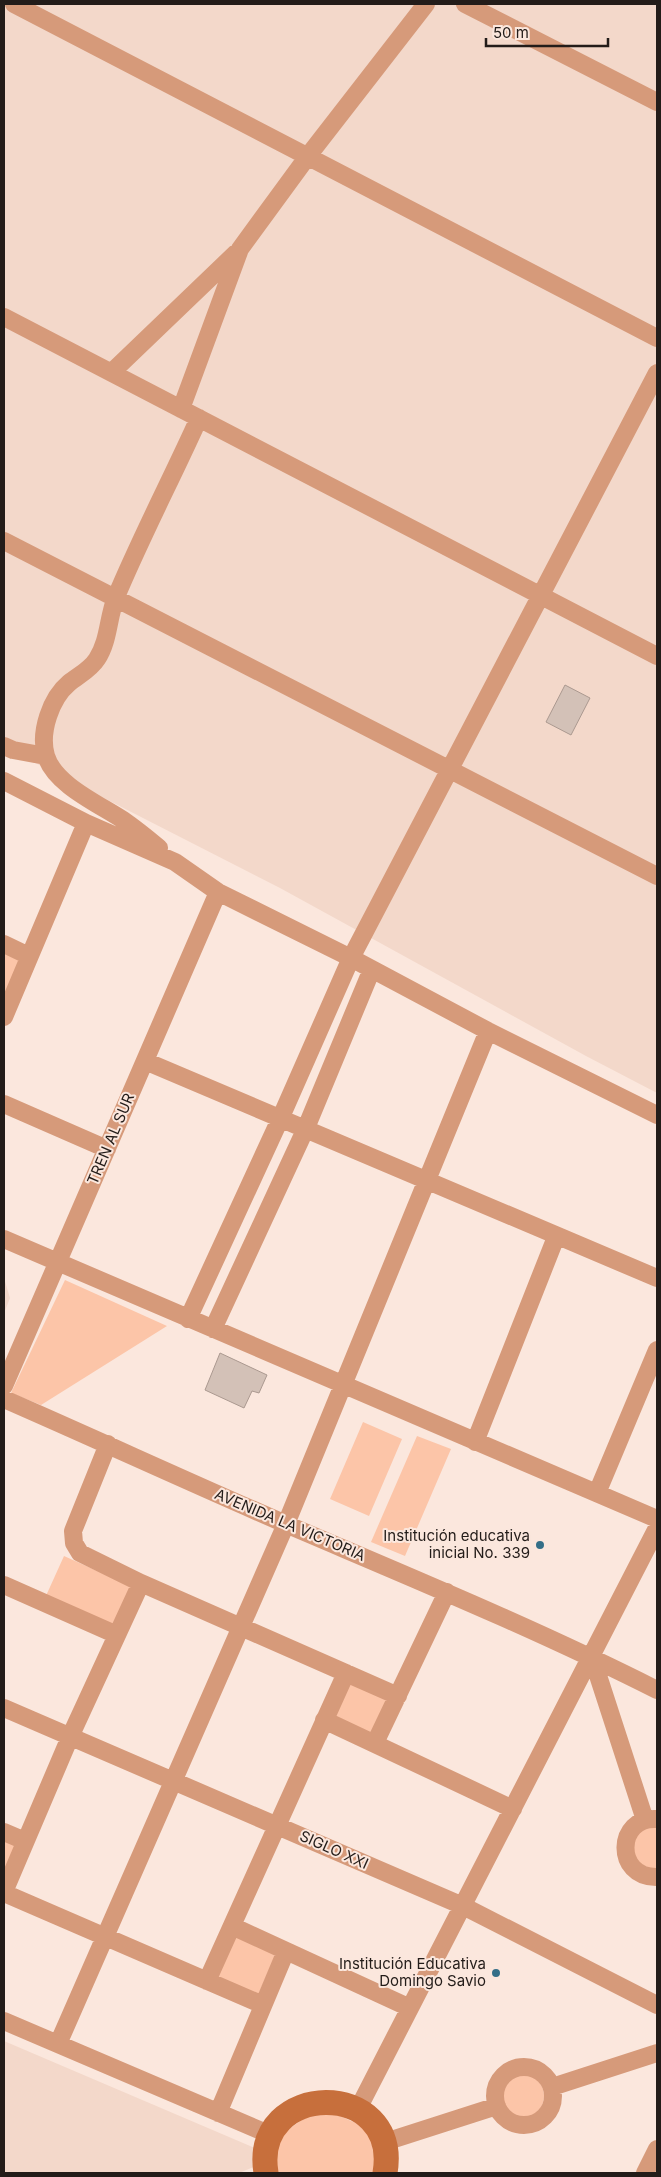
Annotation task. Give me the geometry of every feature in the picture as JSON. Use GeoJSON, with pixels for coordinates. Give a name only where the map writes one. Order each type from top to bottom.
{"type":"FeatureCollection","features":[{"type":"Feature","properties":{"kind":"street"},"geometry":{"type":"LineString","coordinates":[[14,4],[657,338]]}},
{"type":"Feature","properties":{"kind":"street"},"geometry":{"type":"LineString","coordinates":[[112,372],[240,249],[308,156],[426,4]]}},
{"type":"Feature","properties":{"kind":"street"},"geometry":{"type":"LineString","coordinates":[[465,4],[657,102]]}},
{"type":"Feature","properties":{"kind":"street"},"geometry":{"type":"LineString","coordinates":[[180,409],[240,249]]}},
{"type":"Feature","properties":{"kind":"street"},"geometry":{"type":"LineString","coordinates":[[4,317],[657,656]]}},
{"type":"Feature","properties":{"kind":"street"},"geometry":{"type":"LineString","coordinates":[[188,1319],[281,1117],[351,958],[657,373]]}},
{"type":"Feature","properties":{"kind":"street"},"geometry":{"type":"LineString","coordinates":[[199,418],[115,599],[105,641],[98,657],[88,670],[68,684],[59,694],[50,711],[44,731],[46,756],[57,773],[71,787],[143,834],[174,862],[218,892],[351,958],[488,1031],[657,1115]]}},
{"type":"Feature","properties":{"kind":"street"},"geometry":{"type":"LineString","coordinates":[[4,541],[657,876]]}},
{"type":"Feature","properties":{"kind":"street"},"geometry":{"type":"LineString","coordinates":[[4,746],[13,750],[46,756]]}},
{"type":"Feature","properties":{"kind":"street"},"geometry":{"type":"LineString","coordinates":[[4,781],[86,823],[174,862]]}},
{"type":"Feature","properties":{"kind":"street"},"geometry":{"type":"LineString","coordinates":[[4,1017],[86,823]]}},
{"type":"Feature","properties":{"kind":"street","name":"TREN AL SUR"},"geometry":{"type":"LineString","coordinates":[[4,1386],[218,892]]}},
{"type":"Feature","properties":{"kind":"street"},"geometry":{"type":"LineString","coordinates":[[4,944],[29,956]]}},
{"type":"Feature","properties":{"kind":"street"},"geometry":{"type":"LineString","coordinates":[[213,1329],[306,1128],[372,969]]}},
{"type":"Feature","properties":{"kind":"street"},"geometry":{"type":"LineString","coordinates":[[58,2044],[286,1524],[488,1031]]}},
{"type":"Feature","properties":{"kind":"street"},"geometry":{"type":"LineString","coordinates":[[145,1061],[281,1117],[556,1237],[657,1278]]}},
{"type":"Feature","properties":{"kind":"street"},"geometry":{"type":"LineString","coordinates":[[4,1104],[107,1149]]}},
{"type":"Feature","properties":{"kind":"street"},"geometry":{"type":"LineString","coordinates":[[475,1442],[556,1237]]}},
{"type":"Feature","properties":{"kind":"street"},"geometry":{"type":"LineString","coordinates":[[4,1239],[657,1519]]}},
{"type":"Feature","properties":{"kind":"street"},"geometry":{"type":"LineString","coordinates":[[597,1493],[657,1350]]}},
{"type":"Feature","properties":{"kind":"street","name":"AVENIDA LA VICTORIA"},"geometry":{"type":"LineString","coordinates":[[4,1399],[286,1524],[447,1592],[592,1657],[657,1690]]}},
{"type":"Feature","properties":{"kind":"street"},"geometry":{"type":"LineString","coordinates":[[108,1444],[73,1531],[74,1543],[80,1553],[141,1583],[398,1696]]}},
{"type":"Feature","properties":{"kind":"street"},"geometry":{"type":"LineString","coordinates":[[358,2109],[657,1528]]}},
{"type":"Feature","properties":{"kind":"street"},"geometry":{"type":"LineString","coordinates":[[141,1583],[70,1737],[4,1893],[263,2005]]}},
{"type":"Feature","properties":{"kind":"street"},"geometry":{"type":"LineString","coordinates":[[4,1585],[117,1635]]}},
{"type":"Feature","properties":{"kind":"street"},"geometry":{"type":"LineString","coordinates":[[375,1743],[447,1592]]}},
{"type":"Feature","properties":{"kind":"street"},"geometry":{"type":"LineString","coordinates":[[592,1657],[651,1820],[637,1824],[627,1837],[625,1853],[632,1868],[647,1876],[657,1877]]}},
{"type":"Feature","properties":{"kind":"street"},"geometry":{"type":"LineString","coordinates":[[207,1981],[346,1673]]}},
{"type":"Feature","properties":{"kind":"street","name":"SIGLO XXI"},"geometry":{"type":"LineString","coordinates":[[4,1708],[463,1906],[657,2005]]}},
{"type":"Feature","properties":{"kind":"street"},"geometry":{"type":"LineString","coordinates":[[324,1720],[513,1809]]}},
{"type":"Feature","properties":{"kind":"street"},"geometry":{"type":"LineString","coordinates":[[4,1832],[25,1841]]}},
{"type":"Feature","properties":{"kind":"street"},"geometry":{"type":"LineString","coordinates":[[232,1926],[410,2008]]}},
{"type":"Feature","properties":{"kind":"street"},"geometry":{"type":"LineString","coordinates":[[218,2113],[286,1951]]}},
{"type":"Feature","properties":{"kind":"street"},"geometry":{"type":"LineString","coordinates":[[4,2021],[270,2135]]}},
{"type":"Feature","properties":{"kind":"street"},"geometry":{"type":"LineString","coordinates":[[552,2087],[657,2053]]}},
{"type":"Feature","properties":{"kind":"street"},"geometry":{"type":"LineString","coordinates":[[522,2066],[537,2069],[549,2080],[552,2087],[553,2103],[550,2110],[538,2122],[522,2125],[507,2119],[497,2106],[495,2091],[497,2083],[507,2071],[514,2068],[522,2066]]}},
{"type":"Feature","properties":{"kind":"street"},"geometry":{"type":"LineString","coordinates":[[266,2173],[265,2159],[273,2129],[285,2117],[301,2106],[320,2101],[337,2102],[358,2109],[378,2129],[385,2142],[387,2163],[385,2173]]}},
{"type":"Feature","properties":{"kind":"street"},"geometry":{"type":"LineString","coordinates":[[385,2142],[497,2106]]}},
{"type":"Feature","properties":{"kind":"street"},"geometry":{"type":"LineString","coordinates":[[645,2173],[657,2150]]}},
{"type":"Feature","properties":{"kind":"shaded area"},"geometry":{"type":"Polygon","coordinates":[[[4,4],[657,4],[657,1093],[280,888],[4,747],[4,4]]]}},
{"type":"Feature","properties":{"kind":"shaded area"},"geometry":{"type":"Polygon","coordinates":[[[4,950],[21,959],[4,999],[4,950]]]}},
{"type":"Feature","properties":{"kind":"shaded area"},"geometry":{"type":"Polygon","coordinates":[[[4,1278],[10,1298],[4,1313],[4,1278]]]}},
{"type":"Feature","properties":{"kind":"shaded area"},"geometry":{"type":"Polygon","coordinates":[[[65,1280],[167,1326],[41,1405],[11,1393],[65,1280]]]}},
{"type":"Feature","properties":{"kind":"shaded area"},"geometry":{"type":"Polygon","coordinates":[[[363,1422],[402,1439],[369,1516],[330,1499],[363,1422]]]}},
{"type":"Feature","properties":{"kind":"shaded area"},"geometry":{"type":"Polygon","coordinates":[[[417,1436],[451,1449],[405,1556],[371,1542],[417,1436]]]}},
{"type":"Feature","properties":{"kind":"shaded area"},"geometry":{"type":"Polygon","coordinates":[[[64,1556],[133,1587],[115,1629],[45,1598],[64,1556]]]}},
{"type":"Feature","properties":{"kind":"shaded area"},"geometry":{"type":"Polygon","coordinates":[[[348,1678],[389,1697],[372,1736],[330,1718],[348,1678]]]}},
{"type":"Feature","properties":{"kind":"shaded area"},"geometry":{"type":"Polygon","coordinates":[[[657,1827],[657,1870],[654,1871],[634,1860],[633,1840],[642,1829],[657,1827]]]}},
{"type":"Feature","properties":{"kind":"shaded area"},"geometry":{"type":"Polygon","coordinates":[[[4,1837],[17,1843],[4,1872],[4,1837]]]}},
{"type":"Feature","properties":{"kind":"shaded area"},"geometry":{"type":"Polygon","coordinates":[[[234,1934],[276,1954],[258,1995],[214,1975],[234,1934]]]}},
{"type":"Feature","properties":{"kind":"shaded area"},"geometry":{"type":"Polygon","coordinates":[[[4,2041],[257,2149],[256,2166],[239,2173],[4,2173],[4,2041]]]}},
{"type":"Feature","properties":{"kind":"shaded area"},"geometry":{"type":"Polygon","coordinates":[[[518,2074],[526,2074],[538,2080],[544,2096],[538,2112],[526,2118],[518,2118],[506,2112],[500,2100],[500,2092],[506,2080],[518,2074]]]}},
{"type":"Feature","properties":{"kind":"shaded area"},"geometry":{"type":"Polygon","coordinates":[[[320,2107],[369,2129],[377,2173],[273,2173],[275,2139],[320,2107]]]}},
{"type":"Feature","properties":{"kind":"building"},"geometry":{"type":"Polygon","coordinates":[[[565,685],[590,698],[571,735],[546,722],[565,685]]]}},
{"type":"Feature","properties":{"kind":"building"},"geometry":{"type":"Polygon","coordinates":[[[220,1353],[267,1375],[259,1393],[252,1391],[244,1408],[205,1390],[220,1353]]]}},
{"type":"Feature","properties":{"kind":"place","name":"Institución educativa inicial No. 339"},"geometry":{"type":"Point","coordinates":[540,1545]}},
{"type":"Feature","properties":{"kind":"place","name":"Institución Educativa Domingo Savio"},"geometry":{"type":"Point","coordinates":[496,1973]}}]}
